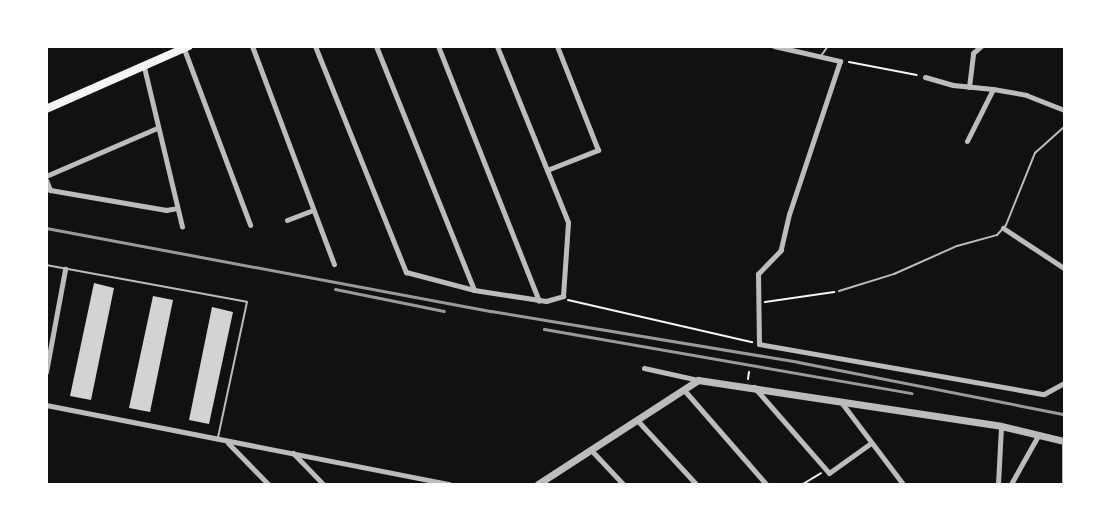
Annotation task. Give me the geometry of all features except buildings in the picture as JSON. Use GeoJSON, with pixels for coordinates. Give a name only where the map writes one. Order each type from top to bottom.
{"type":"FeatureCollection","features":[{"type":"Feature","properties":{"kind":"main road"},"geometry":{"type":"LineString","coordinates":[[46,109],[186,48]]}},
{"type":"Feature","properties":{"kind":"street"},"geometry":{"type":"LineString","coordinates":[[252,46],[334,264]]}},
{"type":"Feature","properties":{"kind":"street"},"geometry":{"type":"LineString","coordinates":[[315,46],[406,272],[474,290],[538,301],[563,296],[568,222],[497,46]]}},
{"type":"Feature","properties":{"kind":"street"},"geometry":{"type":"LineString","coordinates":[[376,46],[474,290]]}},
{"type":"Feature","properties":{"kind":"street"},"geometry":{"type":"LineString","coordinates":[[438,46],[538,301]]}},
{"type":"Feature","properties":{"kind":"street"},"geometry":{"type":"LineString","coordinates":[[547,170],[598,150],[557,46]]}},
{"type":"Feature","properties":{"kind":"street"},"geometry":{"type":"LineString","coordinates":[[774,46],[840,61],[789,214],[780,250],[759,274],[756,303],[759,344],[1044,394],[1065,383]]}},
{"type":"Feature","properties":{"kind":"street"},"geometry":{"type":"LineString","coordinates":[[969,87],[973,53],[981,46]]}},
{"type":"Feature","properties":{"kind":"street"},"geometry":{"type":"LineString","coordinates":[[186,48],[250,225]]}},
{"type":"Feature","properties":{"kind":"street"},"geometry":{"type":"LineString","coordinates":[[144,67],[182,227]]}},
{"type":"Feature","properties":{"kind":"street"},"geometry":{"type":"LineString","coordinates":[[926,77],[969,87],[1026,95],[1065,110]]}},
{"type":"Feature","properties":{"kind":"street"},"geometry":{"type":"LineString","coordinates":[[967,141],[993,89]]}},
{"type":"Feature","properties":{"kind":"street"},"geometry":{"type":"LineString","coordinates":[[157,128],[46,178],[50,190],[166,210],[177,208]]}},
{"type":"Feature","properties":{"kind":"street"},"geometry":{"type":"LineString","coordinates":[[287,220],[314,210]]}},
{"type":"Feature","properties":{"kind":"street"},"geometry":{"type":"LineString","coordinates":[[1003,228],[1065,268]]}},
{"type":"Feature","properties":{"kind":"street"},"geometry":{"type":"LineString","coordinates":[[46,372],[65,269]]}},
{"type":"Feature","properties":{"kind":"street"},"geometry":{"type":"LineString","coordinates":[[644,368],[698,380],[1040,433],[1065,443],[1064,484]]}},
{"type":"Feature","properties":{"kind":"street"},"geometry":{"type":"LineString","coordinates":[[538,484],[698,380]]}},
{"type":"Feature","properties":{"kind":"street"},"geometry":{"type":"LineString","coordinates":[[754,387],[828,473],[871,443]]}},
{"type":"Feature","properties":{"kind":"street"},"geometry":{"type":"LineString","coordinates":[[684,390],[766,484]]}},
{"type":"Feature","properties":{"kind":"street"},"geometry":{"type":"LineString","coordinates":[[840,402],[903,484]]}},
{"type":"Feature","properties":{"kind":"street"},"geometry":{"type":"LineString","coordinates":[[46,405],[449,484]]}},
{"type":"Feature","properties":{"kind":"street"},"geometry":{"type":"LineString","coordinates":[[637,420],[696,484]]}},
{"type":"Feature","properties":{"kind":"street"},"geometry":{"type":"LineString","coordinates":[[998,484],[1001,426]]}},
{"type":"Feature","properties":{"kind":"street"},"geometry":{"type":"LineString","coordinates":[[1011,484],[1040,433]]}},
{"type":"Feature","properties":{"kind":"street"},"geometry":{"type":"LineString","coordinates":[[228,442],[268,484]]}},
{"type":"Feature","properties":{"kind":"street"},"geometry":{"type":"LineString","coordinates":[[591,450],[623,484]]}},
{"type":"Feature","properties":{"kind":"street"},"geometry":{"type":"LineString","coordinates":[[292,452],[323,484]]}},
{"type":"Feature","properties":{"kind":"street"},"geometry":{"type":"LineString","coordinates":[[548,478],[553,484]]}},
{"type":"Feature","properties":{"kind":"lane"},"geometry":{"type":"LineString","coordinates":[[821,57],[828,46]]}},
{"type":"Feature","properties":{"kind":"lane"},"geometry":{"type":"LineString","coordinates":[[838,291],[894,274],[957,246],[991,237],[1003,228],[1035,153],[1065,127]]}},
{"type":"Feature","properties":{"kind":"lane"},"geometry":{"type":"LineString","coordinates":[[46,265],[247,302],[217,440]]}},
{"type":"Feature","properties":{"kind":"path"},"geometry":{"type":"LineString","coordinates":[[840,61],[926,77]]}},
{"type":"Feature","properties":{"kind":"path"},"geometry":{"type":"LineString","coordinates":[[756,303],[838,291]]}},
{"type":"Feature","properties":{"kind":"path"},"geometry":{"type":"LineString","coordinates":[[563,296],[673,326],[759,344]]}},
{"type":"Feature","properties":{"kind":"path"},"geometry":{"type":"LineString","coordinates":[[803,484],[826,470]]}},
{"type":"Feature","properties":{"kind":"railway"},"geometry":{"type":"LineString","coordinates":[[46,228],[491,311],[798,362],[1064,414]]}},
{"type":"Feature","properties":{"kind":"railway"},"geometry":{"type":"LineString","coordinates":[[335,289],[444,311]]}},
{"type":"Feature","properties":{"kind":"railway"},"geometry":{"type":"LineString","coordinates":[[544,329],[911,393]]}}]}
